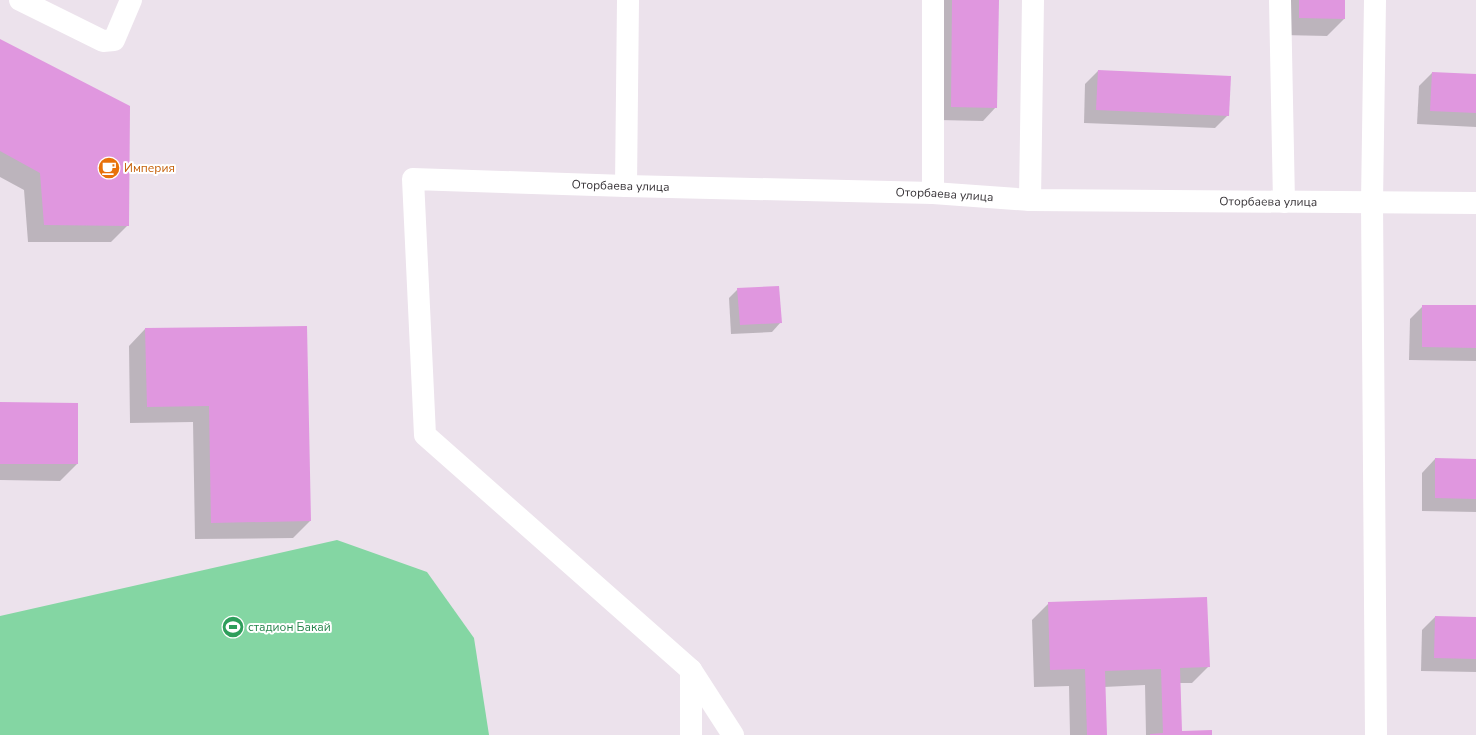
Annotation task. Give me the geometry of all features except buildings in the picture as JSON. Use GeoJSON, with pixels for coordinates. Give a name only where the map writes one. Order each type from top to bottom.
{"type":"FeatureCollection","features":[{"type":"Feature","properties":{"kind":"street"},"geometry":{"type":"LineString","coordinates":[[20,0],[103,41],[114,40],[131,0]]}},
{"type":"Feature","properties":{"kind":"street"},"geometry":{"type":"LineString","coordinates":[[626,186],[628,0]]}},
{"type":"Feature","properties":{"kind":"street"},"geometry":{"type":"LineString","coordinates":[[933,0],[933,193]]}},
{"type":"Feature","properties":{"kind":"street"},"geometry":{"type":"LineString","coordinates":[[1030,200],[1033,0]]}},
{"type":"Feature","properties":{"kind":"street"},"geometry":{"type":"LineString","coordinates":[[1280,0],[1284,202]]}},
{"type":"Feature","properties":{"kind":"street"},"geometry":{"type":"LineString","coordinates":[[1375,0],[1372,202],[1376,735]]}},
{"type":"Feature","properties":{"kind":"street","name":"Оторбаева улица"},"geometry":{"type":"LineString","coordinates":[[691,670],[425,435],[413,179],[626,186],[933,193],[1030,200],[1476,203]]}},
{"type":"Feature","properties":{"kind":"street"},"geometry":{"type":"LineString","coordinates":[[691,670],[691,735]]}},
{"type":"Feature","properties":{"kind":"street"},"geometry":{"type":"LineString","coordinates":[[691,670],[733,735]]}},
{"type":"Feature","properties":{"kind":"green space","name":"стадион Бакай"},"geometry":{"type":"Polygon","coordinates":[[[337,540],[427,572],[474,638],[489,735],[0,735],[0,616],[337,540]]]}},
{"type":"Feature","properties":{"kind":"place","name":"Империя"},"geometry":{"type":"Point","coordinates":[109,168]}},
{"type":"Feature","properties":{"kind":"place","name":"стадион Бакай"},"geometry":{"type":"Point","coordinates":[233,627]}}]}
